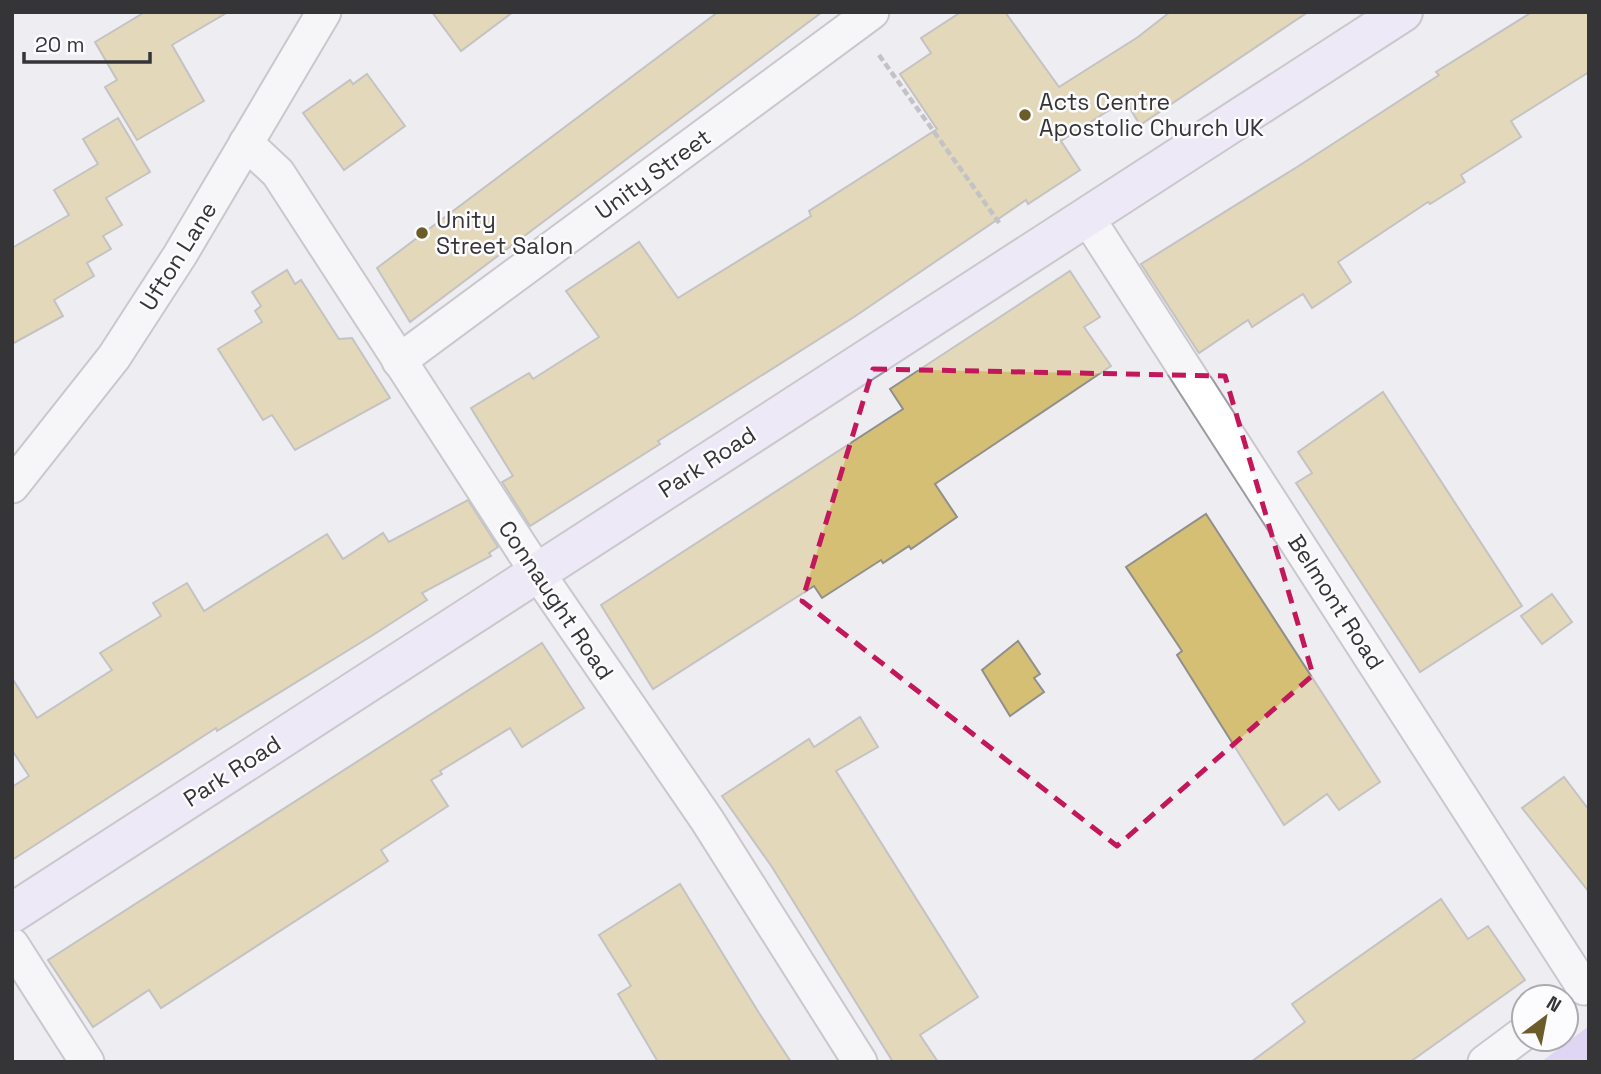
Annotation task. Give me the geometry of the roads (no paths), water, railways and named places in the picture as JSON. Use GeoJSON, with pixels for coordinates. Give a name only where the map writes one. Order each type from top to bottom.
{"type":"FeatureCollection","features":[{"type":"Feature","properties":{"kind":"street","name":"Ufton Lane"},"geometry":{"type":"LineString","coordinates":[[12,486],[114,357],[180,255],[324,12]]}},
{"type":"Feature","properties":{"kind":"street","name":"Park Road"},"geometry":{"type":"LineString","coordinates":[[12,913],[1403,12]]}},
{"type":"Feature","properties":{"kind":"street","name":"Unity Street"},"geometry":{"type":"LineString","coordinates":[[399,361],[865,17]]}},
{"type":"Feature","properties":{"kind":"street","name":"Connaught Road"},"geometry":{"type":"LineString","coordinates":[[246,143],[278,173],[537,572],[707,820],[860,1062]]}},
{"type":"Feature","properties":{"kind":"street","name":"Belmont Road"},"geometry":{"type":"LineString","coordinates":[[1087,217],[1575,983]]}},
{"type":"Feature","properties":{"kind":"street"},"geometry":{"type":"LineString","coordinates":[[12,945],[87,1062]]}},
{"type":"Feature","properties":{"kind":"street"},"geometry":{"type":"LineString","coordinates":[[1485,1062],[1510,1043]]}},
{"type":"Feature","properties":{"kind":"place","name":"Acts Centre Apostolic Church UK"},"geometry":{"type":"Point","coordinates":[1025,115]}},
{"type":"Feature","properties":{"kind":"place","name":"Unity Street Salon"},"geometry":{"type":"Point","coordinates":[422,233]}}]}
